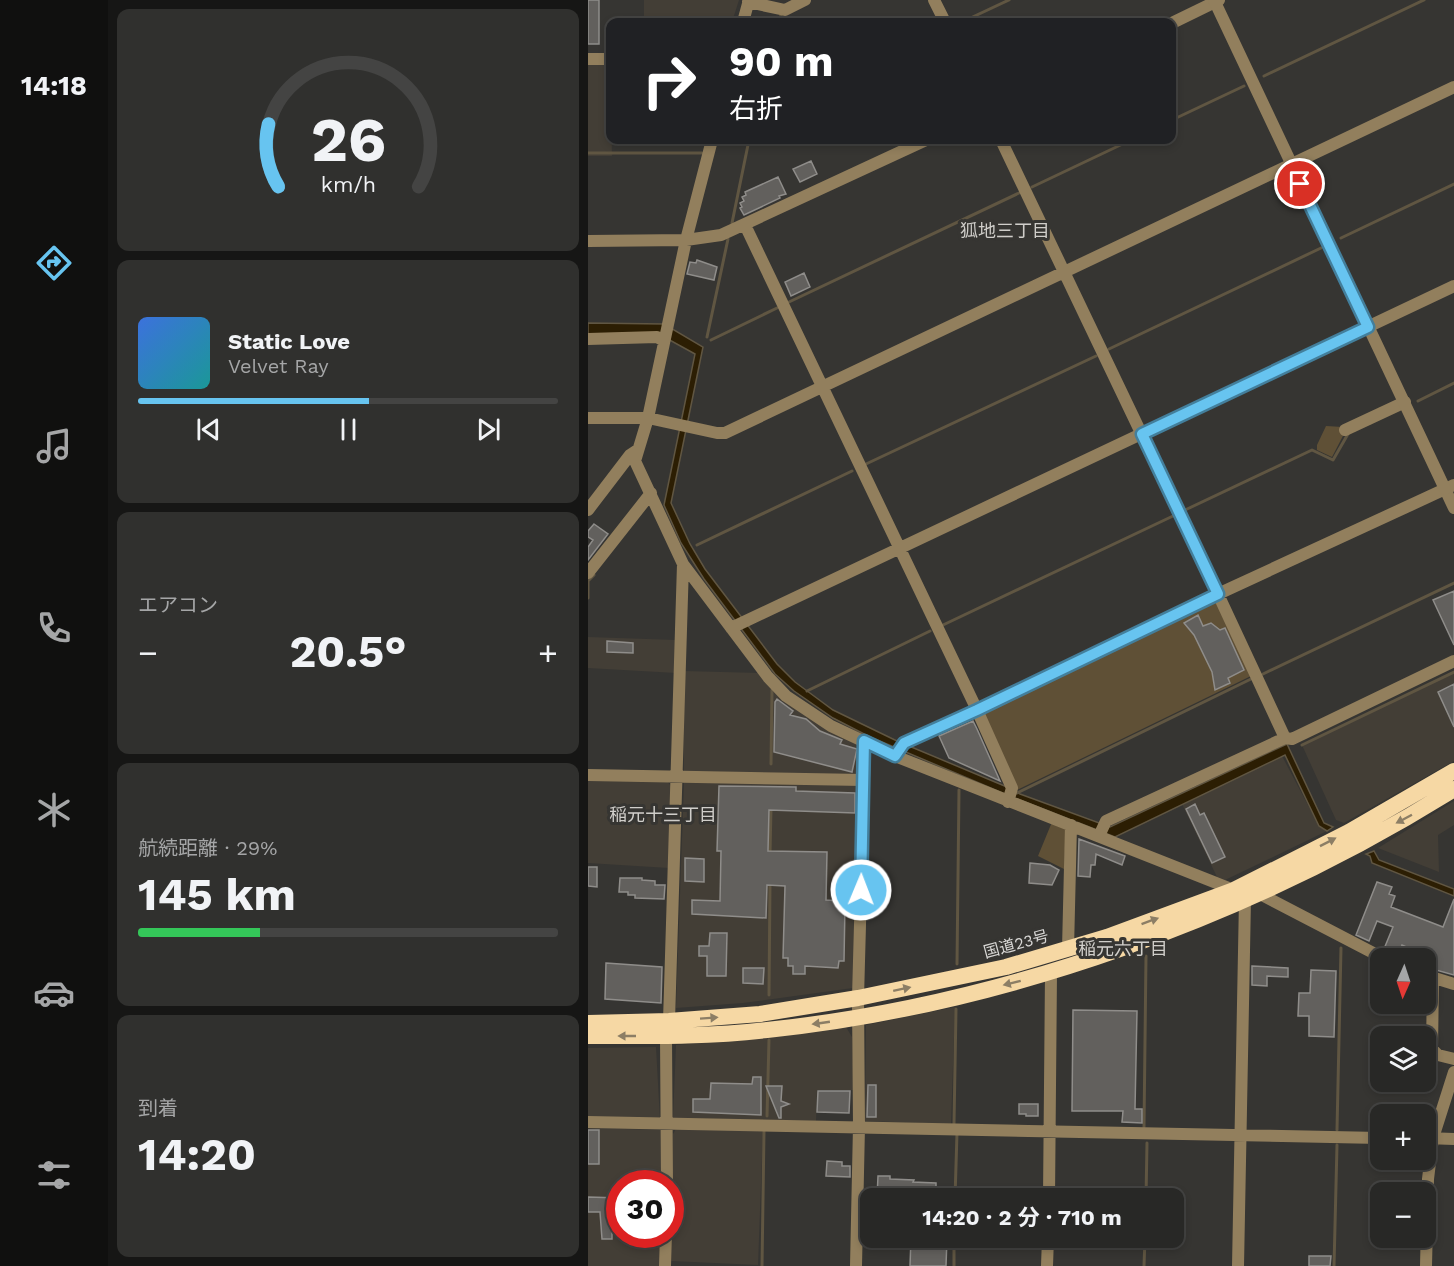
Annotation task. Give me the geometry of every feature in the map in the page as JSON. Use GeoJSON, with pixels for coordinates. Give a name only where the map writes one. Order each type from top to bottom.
{"type":"FeatureCollection","features":[{"type":"Feature","properties":{"kind":"highway","name":"国道23号"},"geometry":{"type":"LineString","coordinates":[[588,1036],[667,1028],[858,998],[1006,967],[1068,949],[1246,894],[1454,771]]}},
{"type":"Feature","properties":{"kind":"highway","name":"国道23号"},"geometry":{"type":"LineString","coordinates":[[588,1023],[667,1028],[766,1030],[859,1017],[953,998],[1051,973],[1130,945],[1319,864],[1412,815],[1454,789]]}},
{"type":"Feature","properties":{"kind":"street"},"geometry":{"type":"LineString","coordinates":[[743,18],[749,1],[785,10],[805,0]]}},
{"type":"Feature","properties":{"kind":"street"},"geometry":{"type":"LineString","coordinates":[[934,0],[943,18]]}},
{"type":"Feature","properties":{"kind":"street"},"geometry":{"type":"LineString","coordinates":[[1176,21],[1216,1],[1368,327],[1449,487],[1454,508]]}},
{"type":"Feature","properties":{"kind":"street"},"geometry":{"type":"LineString","coordinates":[[588,59],[606,59]]}},
{"type":"Feature","properties":{"kind":"street"},"geometry":{"type":"LineString","coordinates":[[588,418],[648,418],[724,433],[1454,87]]}},
{"type":"Feature","properties":{"kind":"street"},"geometry":{"type":"LineString","coordinates":[[711,144],[686,240],[648,418],[635,460],[683,564],[768,677],[786,696],[831,726],[895,756],[1246,894],[1370,952]]}},
{"type":"Feature","properties":{"kind":"street"},"geometry":{"type":"LineString","coordinates":[[588,241],[686,240],[721,236],[917,144]]}},
{"type":"Feature","properties":{"kind":"street"},"geometry":{"type":"LineString","coordinates":[[1003,144],[1285,738]]}},
{"type":"Feature","properties":{"kind":"street"},"geometry":{"type":"LineString","coordinates":[[745,225],[898,550],[977,710],[1012,788],[1008,802]]}},
{"type":"Feature","properties":{"kind":"street"},"geometry":{"type":"LineString","coordinates":[[731,628],[1454,286]]}},
{"type":"Feature","properties":{"kind":"street"},"geometry":{"type":"LineString","coordinates":[[588,339],[657,337],[664,341]]}},
{"type":"Feature","properties":{"kind":"street"},"geometry":{"type":"LineString","coordinates":[[1345,430],[1405,402]]}},
{"type":"Feature","properties":{"kind":"street"},"geometry":{"type":"LineString","coordinates":[[588,510],[630,455],[639,449]]}},
{"type":"Feature","properties":{"kind":"street"},"geometry":{"type":"LineString","coordinates":[[895,756],[904,743],[1449,487]]}},
{"type":"Feature","properties":{"kind":"street"},"geometry":{"type":"LineString","coordinates":[[588,573],[651,493]]}},
{"type":"Feature","properties":{"kind":"street"},"geometry":{"type":"LineString","coordinates":[[667,1170],[667,1028],[678,777],[683,564]]}},
{"type":"Feature","properties":{"kind":"street"},"geometry":{"type":"LineString","coordinates":[[1099,836],[1106,821],[1285,738],[1292,739],[1454,661]]}},
{"type":"Feature","properties":{"kind":"street"},"geometry":{"type":"LineString","coordinates":[[856,1266],[859,1126],[858,998],[864,741]]}},
{"type":"Feature","properties":{"kind":"street"},"geometry":{"type":"LineString","coordinates":[[588,775],[863,780]]}},
{"type":"Feature","properties":{"kind":"street"},"geometry":{"type":"LineString","coordinates":[[1068,949],[1071,825]]}},
{"type":"Feature","properties":{"kind":"street"},"geometry":{"type":"LineString","coordinates":[[1238,1266],[1246,894]]}},
{"type":"Feature","properties":{"kind":"street"},"geometry":{"type":"LineString","coordinates":[[1049,1188],[1051,973]]}},
{"type":"Feature","properties":{"kind":"street"},"geometry":{"type":"LineString","coordinates":[[1436,978],[1454,984]]}},
{"type":"Feature","properties":{"kind":"street"},"geometry":{"type":"LineString","coordinates":[[1431,1014],[1432,1049],[1438,1055],[1454,1059]]}},
{"type":"Feature","properties":{"kind":"street"},"geometry":{"type":"LineString","coordinates":[[1436,1120],[1454,1072]]}},
{"type":"Feature","properties":{"kind":"street"},"geometry":{"type":"LineString","coordinates":[[588,1122],[1370,1138]]}},
{"type":"Feature","properties":{"kind":"street"},"geometry":{"type":"LineString","coordinates":[[1436,1138],[1454,1139]]}},
{"type":"Feature","properties":{"kind":"street"},"geometry":{"type":"LineString","coordinates":[[1426,1266],[1428,1170]]}},
{"type":"Feature","properties":{"kind":"street"},"geometry":{"type":"LineString","coordinates":[[665,1266],[666,1248]]}},
{"type":"Feature","properties":{"kind":"street"},"geometry":{"type":"LineString","coordinates":[[1047,1266],[1048,1248]]}},
{"type":"Feature","properties":{"kind":"shaded area"},"geometry":{"type":"Polygon","coordinates":[[[644,0],[739,0],[733,18],[644,18],[644,0]]]}},
{"type":"Feature","properties":{"kind":"shaded area"},"geometry":{"type":"Polygon","coordinates":[[[588,64],[606,64],[606,144],[612,144],[612,156],[588,156],[588,64]]]}},
{"type":"Feature","properties":{"kind":"shaded area"},"geometry":{"type":"Polygon","coordinates":[[[588,323],[664,324],[703,347],[671,503],[690,544],[705,569],[777,664],[795,682],[833,710],[897,741],[1020,794],[1110,827],[1287,744],[1324,823],[1333,827],[1327,831],[1319,826],[1285,755],[1115,837],[1005,794],[868,736],[833,718],[794,691],[775,674],[704,579],[681,543],[664,505],[695,354],[657,333],[588,334],[588,323]]]}},
{"type":"Feature","properties":{"kind":"shaded area"},"geometry":{"type":"Polygon","coordinates":[[[1326,426],[1343,427],[1344,434],[1332,457],[1317,450],[1326,426]]]}},
{"type":"Feature","properties":{"kind":"shaded area"},"geometry":{"type":"Polygon","coordinates":[[[1217,602],[1251,676],[1017,790],[984,714],[985,709],[1217,602]]]}},
{"type":"Feature","properties":{"kind":"shaded area"},"geometry":{"type":"Polygon","coordinates":[[[588,637],[676,640],[676,673],[588,668],[588,637]]]}},
{"type":"Feature","properties":{"kind":"shaded area"},"geometry":{"type":"Polygon","coordinates":[[[684,671],[760,673],[861,745],[860,775],[684,771],[684,671]]]}},
{"type":"Feature","properties":{"kind":"shaded area"},"geometry":{"type":"Polygon","coordinates":[[[1454,672],[1454,761],[1344,823],[1336,820],[1302,745],[1454,672]]]}},
{"type":"Feature","properties":{"kind":"shaded area"},"geometry":{"type":"Polygon","coordinates":[[[1282,756],[1319,826],[1327,831],[1225,880],[1217,877],[1182,804],[1282,756]]]}},
{"type":"Feature","properties":{"kind":"shaded area"},"geometry":{"type":"Polygon","coordinates":[[[588,780],[668,782],[672,788],[669,868],[588,863],[588,780]]]}},
{"type":"Feature","properties":{"kind":"shaded area"},"geometry":{"type":"Polygon","coordinates":[[[684,782],[859,785],[853,988],[743,1003],[676,1008],[684,782]]]}},
{"type":"Feature","properties":{"kind":"shaded area"},"geometry":{"type":"Polygon","coordinates":[[[1454,801],[1454,825],[1438,835],[1439,872],[1378,848],[1454,801]]]}},
{"type":"Feature","properties":{"kind":"shaded area"},"geometry":{"type":"Polygon","coordinates":[[[1052,822],[1066,828],[1064,869],[1038,856],[1052,822]]]}},
{"type":"Feature","properties":{"kind":"shaded area"},"geometry":{"type":"Polygon","coordinates":[[[1374,851],[1379,860],[1454,889],[1454,896],[1372,863],[1370,856],[1366,854],[1374,851]]]}},
{"type":"Feature","properties":{"kind":"shaded area"},"geometry":{"type":"Polygon","coordinates":[[[955,1007],[951,1124],[865,1121],[866,1025],[955,1007]]]}},
{"type":"Feature","properties":{"kind":"shaded area"},"geometry":{"type":"Polygon","coordinates":[[[846,1027],[852,1037],[854,1090],[817,1090],[816,1121],[673,1118],[676,1045],[768,1038],[846,1027]]]}},
{"type":"Feature","properties":{"kind":"shaded area"},"geometry":{"type":"Polygon","coordinates":[[[656,1047],[660,1120],[588,1117],[588,1048],[656,1047]]]}},
{"type":"Feature","properties":{"kind":"shaded area"},"geometry":{"type":"Polygon","coordinates":[[[588,1128],[661,1130],[663,1170],[606,1170],[606,1248],[663,1248],[662,1266],[588,1266],[588,1128]]]}},
{"type":"Feature","properties":{"kind":"shaded area"},"geometry":{"type":"Polygon","coordinates":[[[676,1129],[763,1130],[758,1265],[671,1261],[671,1248],[684,1248],[684,1170],[672,1170],[673,1134],[676,1129]]]}},
{"type":"Feature","properties":{"kind":"building"},"geometry":{"type":"Polygon","coordinates":[[[588,0],[599,0],[599,44],[588,44],[588,0]]]}},
{"type":"Feature","properties":{"kind":"building"},"geometry":{"type":"Polygon","coordinates":[[[811,161],[817,174],[800,182],[793,169],[811,161]]]}},
{"type":"Feature","properties":{"kind":"building"},"geometry":{"type":"Polygon","coordinates":[[[778,177],[786,194],[744,215],[740,203],[744,201],[742,197],[746,195],[745,192],[778,177]]]}},
{"type":"Feature","properties":{"kind":"building"},"geometry":{"type":"Polygon","coordinates":[[[697,260],[717,267],[714,280],[687,274],[690,262],[696,263],[697,260]]]}},
{"type":"Feature","properties":{"kind":"building"},"geometry":{"type":"Polygon","coordinates":[[[804,273],[810,287],[791,296],[785,282],[804,273]]]}},
{"type":"Feature","properties":{"kind":"building"},"geometry":{"type":"Polygon","coordinates":[[[594,524],[608,534],[588,560],[588,547],[593,540],[588,537],[588,531],[594,524]]]}},
{"type":"Feature","properties":{"kind":"building"},"geometry":{"type":"Polygon","coordinates":[[[1454,591],[1454,645],[1433,600],[1454,591]]]}},
{"type":"Feature","properties":{"kind":"building"},"geometry":{"type":"Polygon","coordinates":[[[1198,615],[1203,626],[1211,623],[1220,630],[1225,628],[1244,670],[1228,678],[1230,683],[1215,690],[1212,672],[1194,635],[1184,623],[1198,615]]]}},
{"type":"Feature","properties":{"kind":"building"},"geometry":{"type":"Polygon","coordinates":[[[607,641],[633,643],[633,653],[607,652],[607,641]]]}},
{"type":"Feature","properties":{"kind":"building"},"geometry":{"type":"Polygon","coordinates":[[[1454,684],[1454,727],[1438,692],[1454,684]]]}},
{"type":"Feature","properties":{"kind":"building"},"geometry":{"type":"Polygon","coordinates":[[[777,699],[793,711],[790,715],[806,719],[820,731],[842,740],[840,744],[857,749],[852,772],[774,752],[775,702],[777,699]]]}},
{"type":"Feature","properties":{"kind":"building"},"geometry":{"type":"Polygon","coordinates":[[[973,721],[1000,781],[949,758],[939,736],[973,721]]]}},
{"type":"Feature","properties":{"kind":"building"},"geometry":{"type":"Polygon","coordinates":[[[719,786],[796,787],[796,791],[855,793],[855,813],[769,810],[768,851],[827,852],[826,900],[841,901],[845,904],[844,961],[839,961],[838,968],[805,966],[805,974],[793,974],[793,966],[788,966],[788,958],[783,958],[785,886],[767,885],[766,918],[692,914],[692,900],[720,901],[721,851],[717,851],[719,786]]]}},
{"type":"Feature","properties":{"kind":"building"},"geometry":{"type":"Polygon","coordinates":[[[1195,804],[1200,815],[1204,813],[1225,857],[1212,863],[1186,809],[1195,804]]]}},
{"type":"Feature","properties":{"kind":"building"},"geometry":{"type":"Polygon","coordinates":[[[1079,839],[1125,856],[1122,865],[1096,854],[1095,865],[1091,865],[1090,877],[1078,876],[1079,839]]]}},
{"type":"Feature","properties":{"kind":"building"},"geometry":{"type":"Polygon","coordinates":[[[685,858],[704,859],[704,882],[685,881],[685,858]]]}},
{"type":"Feature","properties":{"kind":"building"},"geometry":{"type":"Polygon","coordinates":[[[1030,863],[1050,865],[1059,870],[1052,885],[1029,883],[1030,863]]]}},
{"type":"Feature","properties":{"kind":"building"},"geometry":{"type":"Polygon","coordinates":[[[588,867],[597,867],[597,887],[588,886],[588,867]]]}},
{"type":"Feature","properties":{"kind":"building"},"geometry":{"type":"Polygon","coordinates":[[[620,878],[642,878],[642,880],[655,881],[655,885],[665,885],[664,899],[635,898],[635,895],[628,895],[628,892],[619,892],[620,878]]]}},
{"type":"Feature","properties":{"kind":"building"},"geometry":{"type":"Polygon","coordinates":[[[1377,882],[1392,887],[1389,894],[1395,896],[1391,907],[1443,927],[1454,899],[1454,975],[1436,970],[1436,948],[1409,948],[1402,945],[1401,948],[1384,948],[1393,927],[1377,921],[1369,941],[1356,935],[1377,882]]]}},
{"type":"Feature","properties":{"kind":"building"},"geometry":{"type":"Polygon","coordinates":[[[710,933],[727,933],[726,976],[707,976],[707,956],[699,956],[699,946],[709,946],[710,933]]]}},
{"type":"Feature","properties":{"kind":"building"},"geometry":{"type":"Polygon","coordinates":[[[606,963],[662,967],[661,1003],[605,999],[606,963]]]}},
{"type":"Feature","properties":{"kind":"building"},"geometry":{"type":"Polygon","coordinates":[[[1252,966],[1288,968],[1288,977],[1267,976],[1267,986],[1252,985],[1252,966]]]}},
{"type":"Feature","properties":{"kind":"building"},"geometry":{"type":"Polygon","coordinates":[[[743,968],[764,968],[763,984],[743,983],[743,968]]]}},
{"type":"Feature","properties":{"kind":"building"},"geometry":{"type":"Polygon","coordinates":[[[1311,970],[1336,971],[1334,1037],[1309,1036],[1309,1016],[1298,1016],[1299,993],[1310,993],[1311,970]]]}},
{"type":"Feature","properties":{"kind":"building"},"geometry":{"type":"Polygon","coordinates":[[[1073,1010],[1137,1011],[1135,1109],[1142,1109],[1142,1123],[1122,1122],[1123,1111],[1072,1111],[1073,1010]]]}},
{"type":"Feature","properties":{"kind":"building"},"geometry":{"type":"Polygon","coordinates":[[[753,1077],[761,1077],[761,1115],[693,1112],[693,1099],[710,1099],[711,1083],[752,1084],[753,1077]]]}},
{"type":"Feature","properties":{"kind":"building"},"geometry":{"type":"Polygon","coordinates":[[[868,1085],[876,1085],[876,1117],[867,1117],[868,1085]]]}},
{"type":"Feature","properties":{"kind":"building"},"geometry":{"type":"Polygon","coordinates":[[[766,1086],[782,1086],[781,1101],[789,1104],[781,1107],[781,1118],[779,1118],[766,1086]]]}},
{"type":"Feature","properties":{"kind":"building"},"geometry":{"type":"Polygon","coordinates":[[[818,1091],[850,1091],[849,1113],[817,1112],[818,1091]]]}},
{"type":"Feature","properties":{"kind":"building"},"geometry":{"type":"Polygon","coordinates":[[[1019,1104],[1038,1104],[1038,1116],[1019,1114],[1019,1104]]]}},
{"type":"Feature","properties":{"kind":"building"},"geometry":{"type":"Polygon","coordinates":[[[588,1130],[599,1130],[599,1164],[588,1164],[588,1130]]]}},
{"type":"Feature","properties":{"kind":"building"},"geometry":{"type":"Polygon","coordinates":[[[827,1161],[842,1162],[842,1166],[850,1166],[850,1177],[826,1176],[827,1161]]]}},
{"type":"Feature","properties":{"kind":"building"},"geometry":{"type":"Polygon","coordinates":[[[878,1176],[936,1183],[936,1188],[877,1188],[878,1176]]]}},
{"type":"Feature","properties":{"kind":"building"},"geometry":{"type":"Polygon","coordinates":[[[588,1197],[606,1198],[606,1239],[602,1239],[600,1212],[588,1212],[588,1197]]]}},
{"type":"Feature","properties":{"kind":"building"},"geometry":{"type":"Polygon","coordinates":[[[911,1248],[947,1248],[946,1266],[910,1266],[911,1248]]]}},
{"type":"Feature","properties":{"kind":"building"},"geometry":{"type":"Polygon","coordinates":[[[1309,1256],[1331,1256],[1330,1266],[1309,1266],[1309,1256]]]}},
{"type":"Feature","properties":{"kind":"waterway"},"geometry":{"type":"LineString","coordinates":[[971,18],[1009,0]]}},
{"type":"Feature","properties":{"kind":"waterway"},"geometry":{"type":"LineString","coordinates":[[1264,76],[1424,0]]}},
{"type":"Feature","properties":{"kind":"waterway"},"geometry":{"type":"LineString","coordinates":[[1176,118],[1244,86]]}},
{"type":"Feature","properties":{"kind":"waterway"},"geometry":{"type":"LineString","coordinates":[[732,223],[748,144]]}},
{"type":"Feature","properties":{"kind":"waterway"},"geometry":{"type":"LineString","coordinates":[[1032,187],[1123,144]]}},
{"type":"Feature","properties":{"kind":"waterway"},"geometry":{"type":"LineString","coordinates":[[588,153],[702,153]]}},
{"type":"Feature","properties":{"kind":"waterway"},"geometry":{"type":"LineString","coordinates":[[1341,238],[1454,184]]}},
{"type":"Feature","properties":{"kind":"waterway"},"geometry":{"type":"LineString","coordinates":[[789,302],[1019,193]]}},
{"type":"Feature","properties":{"kind":"waterway"},"geometry":{"type":"LineString","coordinates":[[707,337],[728,239]]}},
{"type":"Feature","properties":{"kind":"waterway"},"geometry":{"type":"LineString","coordinates":[[1109,349],[1321,248]]}},
{"type":"Feature","properties":{"kind":"waterway"},"geometry":{"type":"LineString","coordinates":[[711,340],[777,308]]}},
{"type":"Feature","properties":{"kind":"waterway"},"geometry":{"type":"LineString","coordinates":[[866,464],[1096,356]]}},
{"type":"Feature","properties":{"kind":"waterway"},"geometry":{"type":"LineString","coordinates":[[1418,401],[1454,383]]}},
{"type":"Feature","properties":{"kind":"waterway"},"geometry":{"type":"LineString","coordinates":[[1185,510],[1312,450],[1333,460],[1348,434]]}},
{"type":"Feature","properties":{"kind":"waterway"},"geometry":{"type":"LineString","coordinates":[[697,545],[852,471]]}},
{"type":"Feature","properties":{"kind":"waterway"},"geometry":{"type":"LineString","coordinates":[[943,625],[1173,516]]}},
{"type":"Feature","properties":{"kind":"waterway"},"geometry":{"type":"LineString","coordinates":[[588,598],[588,581],[594,575]]}},
{"type":"Feature","properties":{"kind":"waterway"},"geometry":{"type":"LineString","coordinates":[[1263,674],[1454,583]]}},
{"type":"Feature","properties":{"kind":"waterway"},"geometry":{"type":"LineString","coordinates":[[807,691],[930,631]]}},
{"type":"Feature","properties":{"kind":"waterway"},"geometry":{"type":"LineString","coordinates":[[1302,745],[1454,672]]}},
{"type":"Feature","properties":{"kind":"waterway"},"geometry":{"type":"LineString","coordinates":[[1017,793],[1251,679]]}},
{"type":"Feature","properties":{"kind":"waterway"},"geometry":{"type":"LineString","coordinates":[[771,764],[772,690]]}},
{"type":"Feature","properties":{"kind":"waterway"},"geometry":{"type":"LineString","coordinates":[[957,964],[959,790]]}},
{"type":"Feature","properties":{"kind":"waterway"},"geometry":{"type":"LineString","coordinates":[[770,853],[771,808]]}},
{"type":"Feature","properties":{"kind":"waterway"},"geometry":{"type":"LineString","coordinates":[[769,995],[770,883]]}},
{"type":"Feature","properties":{"kind":"waterway"},"geometry":{"type":"LineString","coordinates":[[1337,1130],[1341,948]]}},
{"type":"Feature","properties":{"kind":"waterway"},"geometry":{"type":"LineString","coordinates":[[1144,1127],[1146,956]]}},
{"type":"Feature","properties":{"kind":"waterway"},"geometry":{"type":"LineString","coordinates":[[954,1124],[956,1009]]}},
{"type":"Feature","properties":{"kind":"waterway"},"geometry":{"type":"LineString","coordinates":[[767,1116],[769,1040]]}},
{"type":"Feature","properties":{"kind":"waterway"},"geometry":{"type":"LineString","coordinates":[[762,1266],[764,1131]]}},
{"type":"Feature","properties":{"kind":"waterway"},"geometry":{"type":"LineString","coordinates":[[955,1188],[957,1133]]}},
{"type":"Feature","properties":{"kind":"waterway"},"geometry":{"type":"LineString","coordinates":[[1146,1188],[1147,1143]]}},
{"type":"Feature","properties":{"kind":"waterway"},"geometry":{"type":"LineString","coordinates":[[1334,1266],[1337,1145]]}},
{"type":"Feature","properties":{"kind":"waterway"},"geometry":{"type":"LineString","coordinates":[[954,1248],[954,1266]]}},
{"type":"Feature","properties":{"kind":"waterway"},"geometry":{"type":"LineString","coordinates":[[1144,1266],[1145,1248]]}},
{"type":"Feature","properties":{"kind":"district","name":"狐地三丁目"},"geometry":{"type":"Point","coordinates":[1005,230]}},
{"type":"Feature","properties":{"kind":"district","name":"稲元十三丁目"},"geometry":{"type":"Point","coordinates":[663,814]}},
{"type":"Feature","properties":{"kind":"district","name":"稲元六丁目"},"geometry":{"type":"Point","coordinates":[1123,948]}},
{"type":"Feature","properties":{"kind":"route"},"geometry":{"type":"LineString","coordinates":[[861,890],[864,741],[895,756],[904,743],[1218,594],[1142,434],[1368,327],[1300,184]]}}]}
